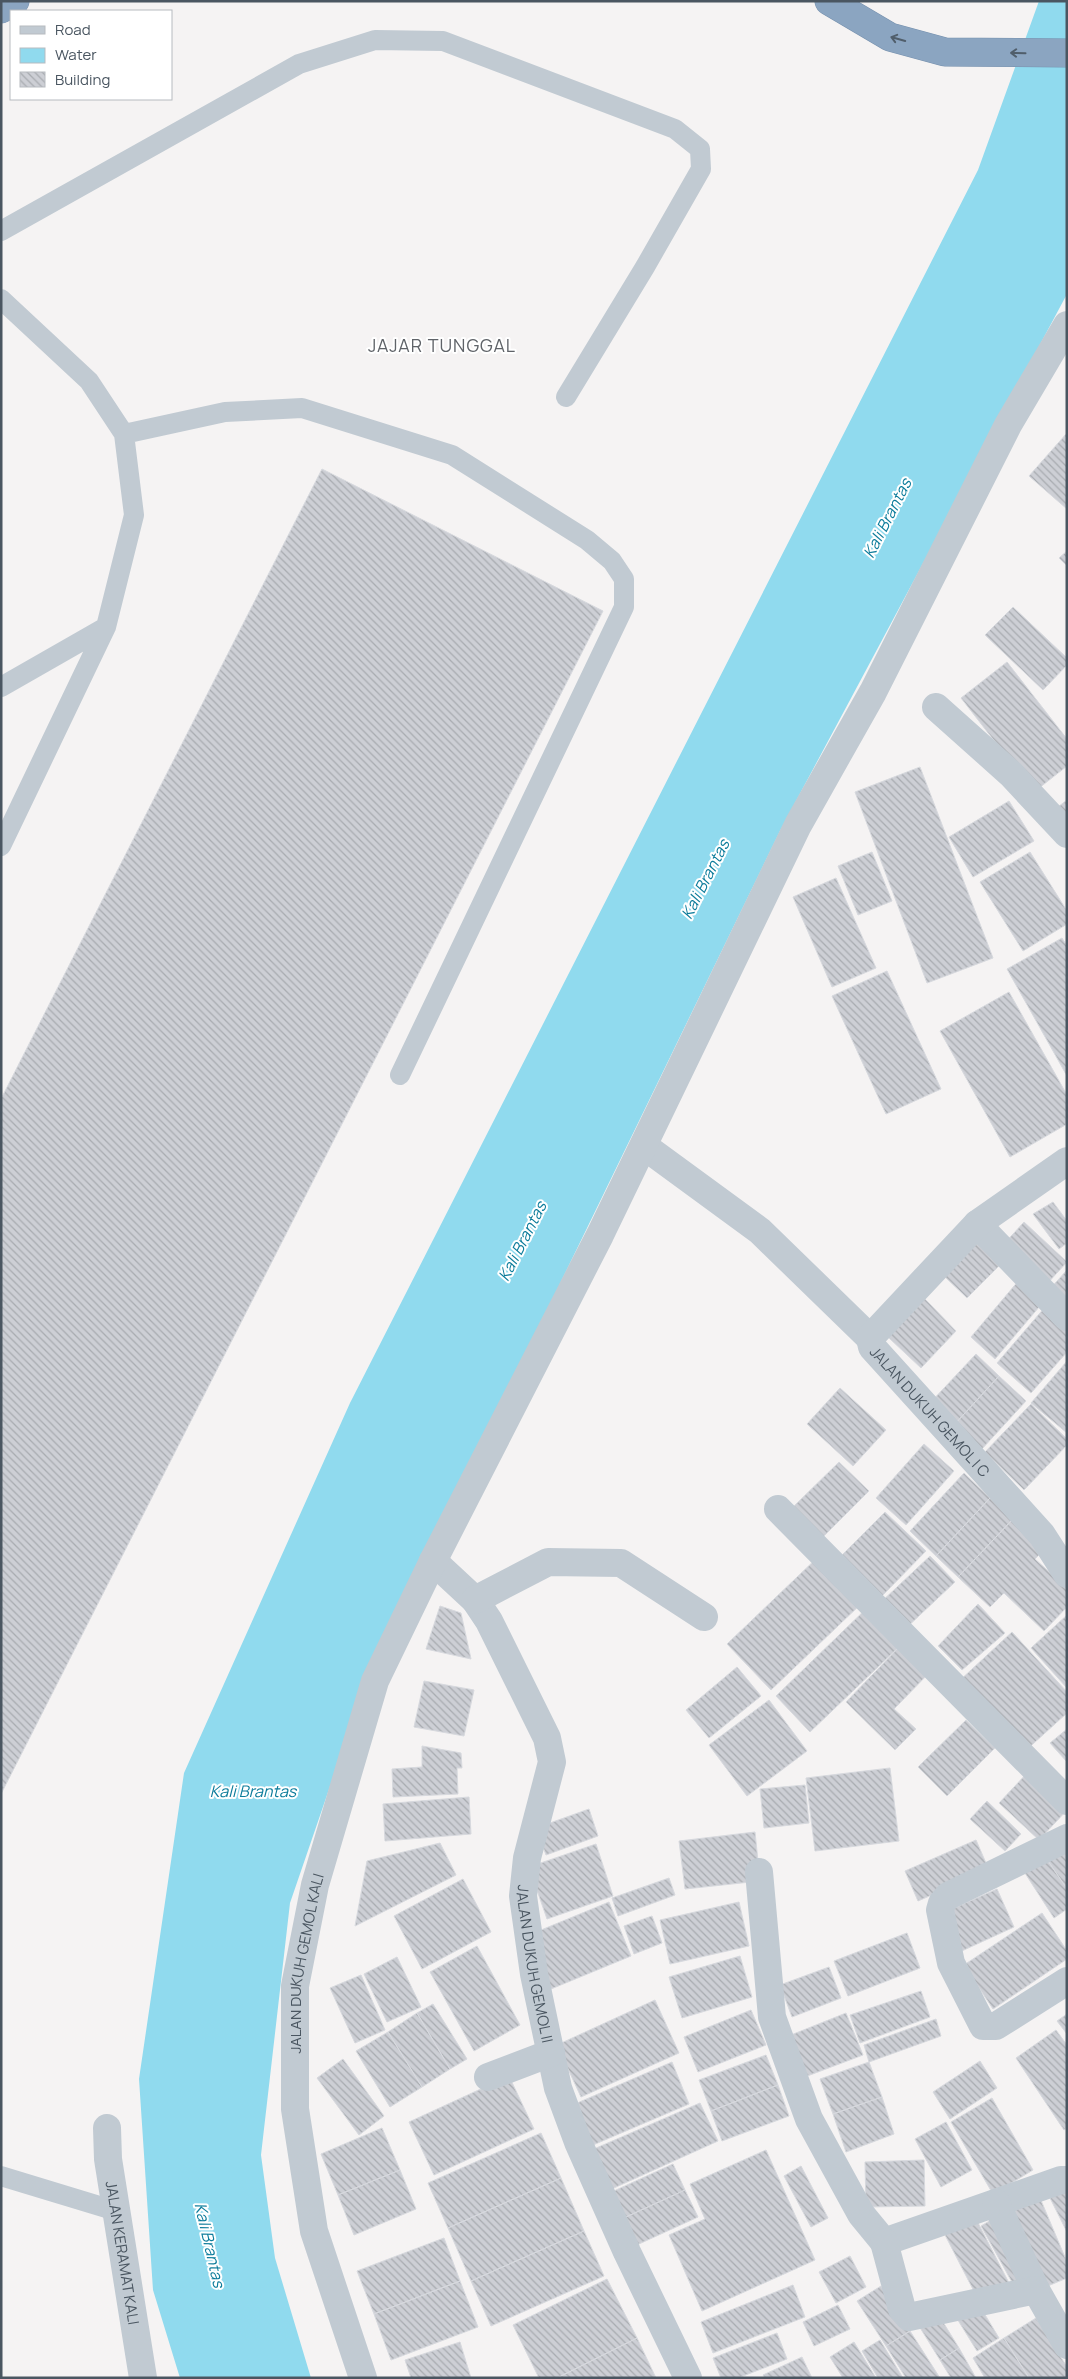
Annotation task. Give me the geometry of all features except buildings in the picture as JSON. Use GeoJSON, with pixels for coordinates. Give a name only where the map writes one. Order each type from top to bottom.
{"type":"FeatureCollection","features":[{"type":"Feature","properties":{"kind":"highway"},"geometry":{"type":"LineString","coordinates":[[1,9],[15,1]]}},
{"type":"Feature","properties":{"kind":"highway"},"geometry":{"type":"LineString","coordinates":[[829,1],[890,36],[944,52],[1067,53]]}},
{"type":"Feature","properties":{"kind":"street","name":"JALAN DUKUH GEMOL KALI"},"geometry":{"type":"LineString","coordinates":[[363,2378],[314,2231],[295,2109],[295,1986],[315,1885],[375,1681],[433,1561],[644,1146],[798,825],[873,692],[1008,425],[1067,325]]}},
{"type":"Feature","properties":{"kind":"street"},"geometry":{"type":"LineString","coordinates":[[936,707],[1011,774],[1067,834]]}},
{"type":"Feature","properties":{"kind":"street"},"geometry":{"type":"LineString","coordinates":[[644,1146],[760,1231],[870,1338]]}},
{"type":"Feature","properties":{"kind":"street","name":"JALAN DUKUH GEMOL I C"},"geometry":{"type":"LineString","coordinates":[[1067,1161],[977,1224],[870,1338],[872,1348],[1042,1535],[1067,1574]]}},
{"type":"Feature","properties":{"kind":"street"},"geometry":{"type":"LineString","coordinates":[[977,1224],[1067,1317]]}},
{"type":"Feature","properties":{"kind":"street"},"geometry":{"type":"LineString","coordinates":[[778,1509],[1067,1801]]}},
{"type":"Feature","properties":{"kind":"street","name":"JALAN DUKUH GEMOL II"},"geometry":{"type":"LineString","coordinates":[[433,1561],[462,1586],[489,1620],[547,1738],[552,1762],[527,1858],[523,1896],[534,1974],[558,2088],[578,2142],[627,2252],[688,2378]]}},
{"type":"Feature","properties":{"kind":"street"},"geometry":{"type":"LineString","coordinates":[[475,1600],[548,1562],[621,1563],[704,1617]]}},
{"type":"Feature","properties":{"kind":"street"},"geometry":{"type":"LineString","coordinates":[[1067,1838],[948,1896],[942,1903],[940,1910],[951,1963],[984,2026],[996,2026],[1067,1981]]}},
{"type":"Feature","properties":{"kind":"street"},"geometry":{"type":"LineString","coordinates":[[760,1872],[772,2017],[809,2119],[861,2214],[884,2242],[902,2309],[908,2317],[1036,2290]]}},
{"type":"Feature","properties":{"kind":"street"},"geometry":{"type":"LineString","coordinates":[[488,2078],[551,2053]]}},
{"type":"Feature","properties":{"kind":"street","name":"JALAN KERAMAT KALI"},"geometry":{"type":"LineString","coordinates":[[107,2128],[108,2159],[143,2378]]}},
{"type":"Feature","properties":{"kind":"street"},"geometry":{"type":"LineString","coordinates":[[884,2242],[1061,2180],[1067,2180]]}},
{"type":"Feature","properties":{"kind":"street"},"geometry":{"type":"LineString","coordinates":[[996,2203],[1036,2290],[1067,2345]]}},
{"type":"Feature","properties":{"kind":"lane"},"geometry":{"type":"LineString","coordinates":[[1,231],[299,64],[376,40],[443,41],[674,129],[700,149],[701,169],[645,267],[566,398]]}},
{"type":"Feature","properties":{"kind":"lane"},"geometry":{"type":"LineString","coordinates":[[1,299],[89,381],[124,434],[134,515],[106,627],[1,846]]}},
{"type":"Feature","properties":{"kind":"lane"},"geometry":{"type":"LineString","coordinates":[[124,434],[226,412],[302,408],[452,455],[587,540],[612,561],[624,579],[624,607],[400,1075]]}},
{"type":"Feature","properties":{"kind":"lane"},"geometry":{"type":"LineString","coordinates":[[1,687],[106,627]]}},
{"type":"Feature","properties":{"kind":"lane"},"geometry":{"type":"LineString","coordinates":[[1,2176],[116,2211]]}},
{"type":"Feature","properties":{"kind":"water","name":"Kali Brantas"},"geometry":{"type":"Polygon","coordinates":[[[1039,1],[1067,1],[1067,294],[780,831],[466,1477],[372,1664],[290,1903],[261,2155],[275,2258],[311,2378],[180,2378],[153,2290],[139,2079],[184,1773],[350,1403],[978,170],[1039,1]]]}},
{"type":"Feature","properties":{"kind":"district","name":"JAJAR TUNGGAL"},"geometry":{"type":"Point","coordinates":[442,345]}}]}
